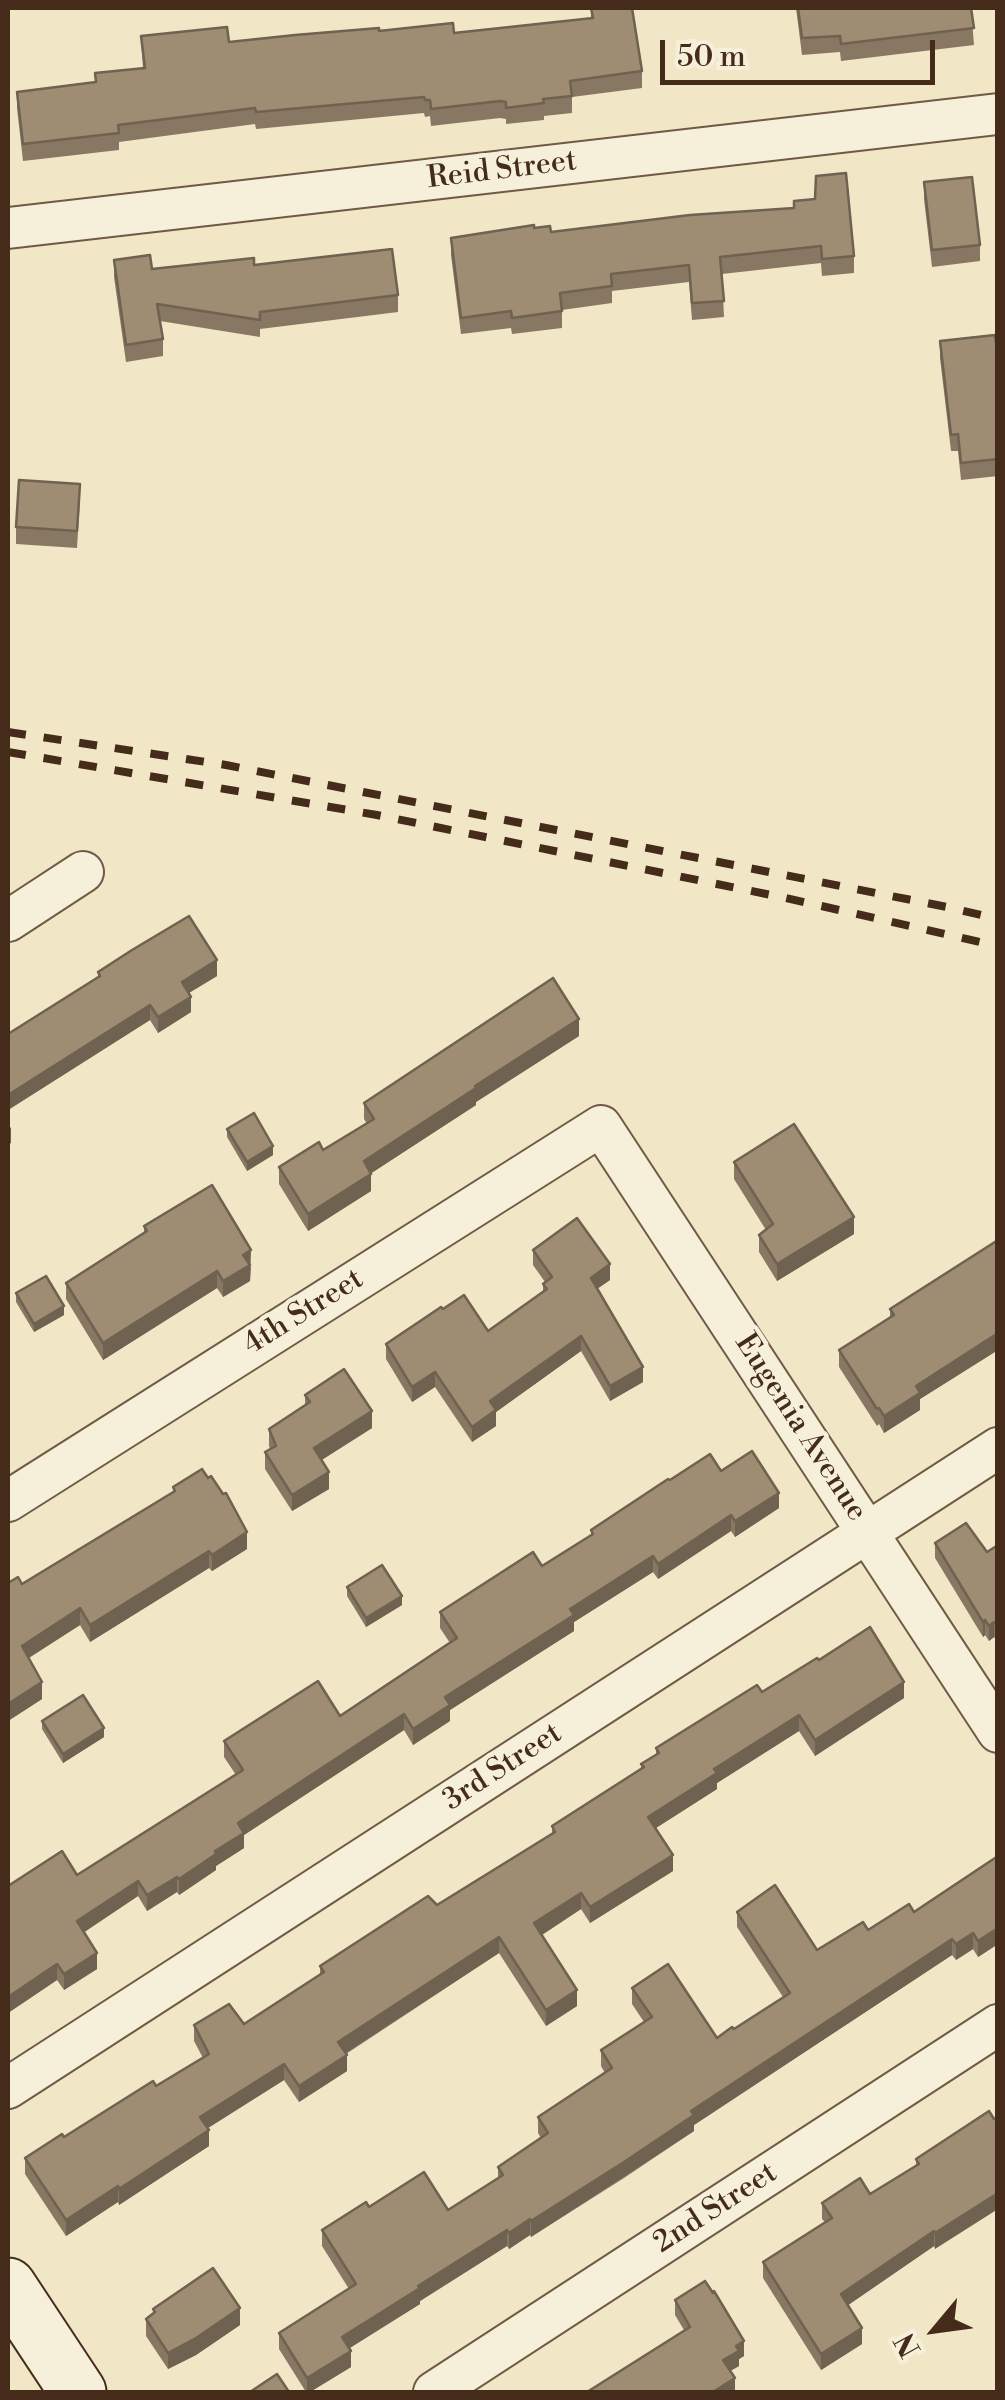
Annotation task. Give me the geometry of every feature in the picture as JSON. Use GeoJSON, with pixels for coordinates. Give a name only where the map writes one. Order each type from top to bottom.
{"type":"FeatureCollection","features":[{"type":"Feature","properties":{"kind":"main road"},"geometry":{"type":"LineString","coordinates":[[8,2286],[78,2392]]}},
{"type":"Feature","properties":{"kind":"street","name":"Reid Street"},"geometry":{"type":"LineString","coordinates":[[8,228],[998,114]]}},
{"type":"Feature","properties":{"kind":"street"},"geometry":{"type":"LineString","coordinates":[[8,922],[83,872]]}},
{"type":"Feature","properties":{"kind":"street","name":"4th Street"},"geometry":{"type":"LineString","coordinates":[[8,1501],[600,1126]]}},
{"type":"Feature","properties":{"kind":"street","name":"Eugenia Avenue"},"geometry":{"type":"LineString","coordinates":[[600,1126],[998,1732]]}},
{"type":"Feature","properties":{"kind":"street","name":"3rd Street"},"geometry":{"type":"LineString","coordinates":[[8,2088],[998,1448]]}},
{"type":"Feature","properties":{"kind":"street","name":"2nd Street"},"geometry":{"type":"LineString","coordinates":[[434,2392],[998,2024]]}},
{"type":"Feature","properties":{"kind":"building"},"geometry":{"type":"Polygon","coordinates":[[[591,8],[632,8],[642,71],[570,81],[572,96],[543,99],[544,103],[506,108],[506,102],[500,101],[431,109],[430,100],[424,97],[256,112],[255,108],[118,125],[119,133],[23,144],[17,92],[96,82],[95,73],[145,68],[141,36],[227,27],[229,42],[453,23],[454,33],[593,18],[591,8]]]}},
{"type":"Feature","properties":{"kind":"building"},"geometry":{"type":"Polygon","coordinates":[[[798,8],[971,8],[974,28],[841,44],[840,36],[802,38],[798,8]]]}},
{"type":"Feature","properties":{"kind":"building"},"geometry":{"type":"Polygon","coordinates":[[[846,173],[854,256],[822,259],[821,246],[720,257],[724,301],[692,303],[689,265],[611,274],[612,286],[560,293],[562,311],[512,318],[511,311],[461,318],[451,238],[534,225],[550,226],[551,232],[690,215],[794,208],[794,201],[815,199],[816,176],[846,173]]]}},
{"type":"Feature","properties":{"kind":"building"},"geometry":{"type":"Polygon","coordinates":[[[972,177],[980,245],[932,250],[924,182],[972,177]]]}},
{"type":"Feature","properties":{"kind":"building"},"geometry":{"type":"Polygon","coordinates":[[[392,249],[398,295],[260,312],[260,320],[157,304],[163,339],[126,345],[114,260],[150,255],[152,269],[254,258],[254,265],[392,249]]]}},
{"type":"Feature","properties":{"kind":"building"},"geometry":{"type":"Polygon","coordinates":[[[995,335],[998,459],[961,463],[958,434],[951,435],[940,341],[995,335]]]}},
{"type":"Feature","properties":{"kind":"building"},"geometry":{"type":"Polygon","coordinates":[[[19,480],[80,484],[77,531],[16,527],[19,480]]]}},
{"type":"Feature","properties":{"kind":"building"},"geometry":{"type":"Polygon","coordinates":[[[189,916],[217,960],[182,982],[191,997],[158,1017],[150,1005],[8,1095],[8,1034],[189,916]]]}},
{"type":"Feature","properties":{"kind":"building"},"geometry":{"type":"Polygon","coordinates":[[[553,978],[579,1019],[364,1161],[371,1174],[308,1214],[279,1167],[319,1142],[323,1150],[374,1119],[364,1103],[553,978]]]}},
{"type":"Feature","properties":{"kind":"building"},"geometry":{"type":"Polygon","coordinates":[[[254,1113],[273,1146],[247,1162],[227,1129],[254,1113]]]}},
{"type":"Feature","properties":{"kind":"building"},"geometry":{"type":"Polygon","coordinates":[[[794,1124],[854,1217],[777,1264],[759,1235],[773,1224],[734,1162],[794,1124]]]}},
{"type":"Feature","properties":{"kind":"building"},"geometry":{"type":"Polygon","coordinates":[[[212,1185],[251,1250],[243,1255],[250,1265],[223,1281],[217,1271],[103,1343],[66,1283],[147,1231],[144,1226],[212,1185]]]}},
{"type":"Feature","properties":{"kind":"building"},"geometry":{"type":"Polygon","coordinates":[[[577,1218],[610,1264],[591,1278],[643,1367],[610,1386],[581,1336],[490,1401],[496,1410],[472,1427],[435,1372],[412,1387],[386,1344],[464,1295],[488,1331],[547,1289],[543,1284],[552,1277],[533,1250],[577,1218]]]}},
{"type":"Feature","properties":{"kind":"building"},"geometry":{"type":"Polygon","coordinates":[[[998,1240],[998,1333],[916,1386],[920,1393],[884,1416],[839,1350],[894,1315],[890,1309],[998,1240]]]}},
{"type":"Feature","properties":{"kind":"building"},"geometry":{"type":"Polygon","coordinates":[[[46,1276],[64,1306],[34,1324],[16,1293],[46,1276]]]}},
{"type":"Feature","properties":{"kind":"building"},"geometry":{"type":"Polygon","coordinates":[[[344,1369],[372,1411],[314,1448],[329,1472],[292,1495],[265,1452],[276,1446],[269,1429],[310,1402],[305,1395],[344,1369]]]}},
{"type":"Feature","properties":{"kind":"building"},"geometry":{"type":"Polygon","coordinates":[[[752,1451],[779,1493],[735,1521],[731,1515],[658,1564],[653,1556],[570,1609],[574,1615],[445,1697],[450,1705],[413,1729],[404,1714],[238,1823],[244,1833],[179,1879],[147,1895],[138,1881],[77,1921],[97,1953],[64,1974],[57,1964],[8,1997],[8,1886],[62,1851],[77,1875],[243,1770],[224,1741],[318,1681],[340,1716],[457,1638],[440,1612],[533,1552],[542,1566],[710,1454],[721,1471],[752,1451]]]}},
{"type":"Feature","properties":{"kind":"building"},"geometry":{"type":"Polygon","coordinates":[[[202,1469],[226,1493],[247,1532],[212,1555],[209,1551],[90,1625],[80,1608],[22,1646],[42,1682],[8,1704],[8,1583],[18,1577],[22,1584],[175,1491],[173,1487],[202,1469]]]}},
{"type":"Feature","properties":{"kind":"building"},"geometry":{"type":"Polygon","coordinates":[[[966,1523],[987,1552],[998,1545],[998,1627],[994,1622],[989,1626],[983,1622],[935,1543],[966,1523]]]}},
{"type":"Feature","properties":{"kind":"building"},"geometry":{"type":"Polygon","coordinates":[[[382,1565],[402,1596],[366,1618],[347,1587],[382,1565]]]}},
{"type":"Feature","properties":{"kind":"building"},"geometry":{"type":"Polygon","coordinates":[[[870,1627],[904,1682],[815,1740],[799,1715],[714,1769],[717,1773],[648,1817],[673,1855],[590,1907],[581,1893],[534,1923],[577,1990],[546,2010],[499,1937],[338,2042],[347,2055],[299,2086],[284,2064],[200,2117],[209,2130],[66,2220],[25,2158],[153,2081],[156,2086],[209,2054],[194,2025],[229,2004],[244,2024],[324,1972],[320,1966],[428,1896],[437,1905],[555,1832],[552,1826],[644,1767],[641,1764],[659,1753],[656,1748],[757,1685],[762,1692],[870,1627]]]}},
{"type":"Feature","properties":{"kind":"building"},"geometry":{"type":"Polygon","coordinates":[[[83,1695],[104,1728],[63,1754],[42,1721],[83,1695]]]}},
{"type":"Feature","properties":{"kind":"building"},"geometry":{"type":"Polygon","coordinates":[[[998,1856],[998,1928],[978,1941],[973,1933],[956,1944],[952,1939],[691,2111],[694,2115],[624,2162],[418,2286],[342,2337],[351,2351],[307,2378],[279,2333],[356,2284],[322,2230],[366,2202],[369,2207],[424,2172],[448,2210],[503,2175],[498,2167],[548,2133],[538,2117],[612,2068],[601,2050],[652,2017],[632,1988],[668,1964],[717,2038],[790,1993],[737,1912],[775,1885],[817,1950],[863,1922],[868,1930],[909,1904],[914,1912],[998,1856]]]}},
{"type":"Feature","properties":{"kind":"building"},"geometry":{"type":"Polygon","coordinates":[[[989,2111],[994,2119],[998,2117],[998,2193],[841,2294],[862,2328],[821,2354],[763,2262],[832,2218],[822,2203],[860,2178],[870,2194],[919,2164],[916,2159],[989,2111]]]}},
{"type":"Feature","properties":{"kind":"building"},"geometry":{"type":"Polygon","coordinates":[[[213,2268],[240,2308],[168,2353],[146,2319],[155,2312],[153,2309],[213,2268]]]}},
{"type":"Feature","properties":{"kind":"building"},"geometry":{"type":"Polygon","coordinates":[[[705,2281],[744,2341],[736,2346],[739,2351],[723,2360],[735,2378],[713,2392],[587,2392],[690,2327],[675,2300],[705,2281]]]}},
{"type":"Feature","properties":{"kind":"building"},"geometry":{"type":"Polygon","coordinates":[[[277,2374],[289,2392],[250,2392],[277,2374]]]}},
{"type":"Feature","properties":{"kind":"railway"},"geometry":{"type":"LineString","coordinates":[[8,732],[226,765],[998,919]]}},
{"type":"Feature","properties":{"kind":"railway"},"geometry":{"type":"LineString","coordinates":[[8,752],[377,815],[786,898],[998,946]]}}]}
